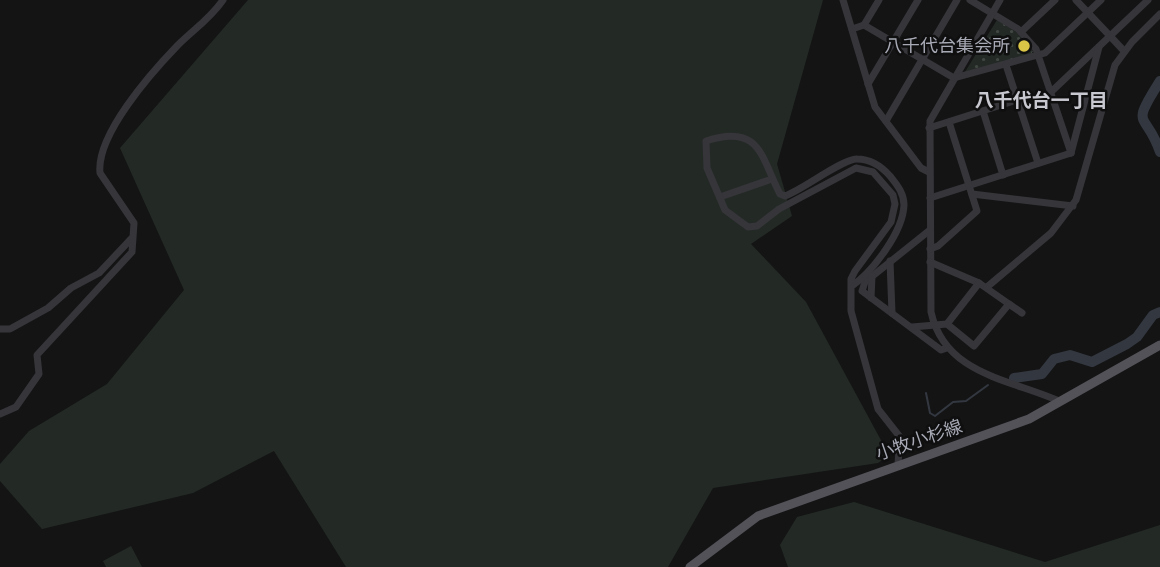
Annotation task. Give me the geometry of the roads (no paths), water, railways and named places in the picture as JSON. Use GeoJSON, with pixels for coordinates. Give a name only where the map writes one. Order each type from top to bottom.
{"type":"FeatureCollection","features":[{"type":"Feature","properties":{"kind":"main road","name":"小牧小杉線"},"geometry":{"type":"LineString","coordinates":[[690,567],[758,516],[1029,419],[1160,345]]}},
{"type":"Feature","properties":{"kind":"street"},"geometry":{"type":"LineString","coordinates":[[0,414],[16,407],[39,373],[37,355],[132,252],[135,231],[131,217],[100,173],[102,149],[146,82],[178,45],[210,19],[223,0]]}},
{"type":"Feature","properties":{"kind":"street"},"geometry":{"type":"LineString","coordinates":[[843,0],[875,107],[921,168],[929,172]]}},
{"type":"Feature","properties":{"kind":"street"},"geometry":{"type":"LineString","coordinates":[[864,26],[879,0]]}},
{"type":"Feature","properties":{"kind":"street"},"geometry":{"type":"LineString","coordinates":[[868,84],[918,0]]}},
{"type":"Feature","properties":{"kind":"street"},"geometry":{"type":"LineString","coordinates":[[886,121],[957,0]]}},
{"type":"Feature","properties":{"kind":"street"},"geometry":{"type":"LineString","coordinates":[[970,0],[1021,32],[1039,55],[1071,153]]}},
{"type":"Feature","properties":{"kind":"street"},"geometry":{"type":"LineString","coordinates":[[1000,0],[935,111],[929,128],[930,262],[934,326],[947,348],[987,377],[1059,401]]}},
{"type":"Feature","properties":{"kind":"street"},"geometry":{"type":"LineString","coordinates":[[1021,32],[1055,0]]}},
{"type":"Feature","properties":{"kind":"street"},"geometry":{"type":"LineString","coordinates":[[1076,0],[1124,51]]}},
{"type":"Feature","properties":{"kind":"street"},"geometry":{"type":"LineString","coordinates":[[852,29],[864,26],[954,78],[1039,55],[1101,0]]}},
{"type":"Feature","properties":{"kind":"street"},"geometry":{"type":"LineString","coordinates":[[1051,92],[1148,0]]}},
{"type":"Feature","properties":{"kind":"street"},"geometry":{"type":"LineString","coordinates":[[987,288],[1051,233],[1073,206],[1112,72],[1124,51],[1160,14]]}},
{"type":"Feature","properties":{"kind":"street"},"geometry":{"type":"LineString","coordinates":[[1071,153],[1099,46]]}},
{"type":"Feature","properties":{"kind":"street"},"geometry":{"type":"LineString","coordinates":[[1006,65],[1038,163]]}},
{"type":"Feature","properties":{"kind":"street"},"geometry":{"type":"LineString","coordinates":[[929,128],[1017,100]]}},
{"type":"Feature","properties":{"kind":"street"},"geometry":{"type":"LineString","coordinates":[[983,111],[1003,175]]}},
{"type":"Feature","properties":{"kind":"street"},"geometry":{"type":"LineString","coordinates":[[930,249],[938,246],[977,211],[949,122]]}},
{"type":"Feature","properties":{"kind":"street"},"geometry":{"type":"LineString","coordinates":[[852,286],[894,234],[904,203],[897,185],[880,167],[858,159],[847,161],[785,196],[780,194],[762,152],[754,143],[738,138],[706,141],[707,168],[720,197],[728,214],[744,225],[755,227],[779,209],[850,170],[862,168],[873,172],[893,195],[894,210],[884,233],[855,271],[852,286],[851,311],[878,409],[900,437],[898,464]]}},
{"type":"Feature","properties":{"kind":"street"},"geometry":{"type":"LineString","coordinates":[[930,198],[970,190],[1003,175],[1071,153]]}},
{"type":"Feature","properties":{"kind":"street"},"geometry":{"type":"LineString","coordinates":[[720,197],[772,179]]}},
{"type":"Feature","properties":{"kind":"street"},"geometry":{"type":"LineString","coordinates":[[970,190],[1073,206]]}},
{"type":"Feature","properties":{"kind":"street"},"geometry":{"type":"LineString","coordinates":[[930,230],[872,276],[862,287],[862,291],[941,350],[947,348]]}},
{"type":"Feature","properties":{"kind":"street"},"geometry":{"type":"LineString","coordinates":[[0,329],[10,328],[48,308],[71,288],[99,273],[132,239]]}},
{"type":"Feature","properties":{"kind":"street"},"geometry":{"type":"LineString","coordinates":[[890,261],[892,313]]}},
{"type":"Feature","properties":{"kind":"street"},"geometry":{"type":"LineString","coordinates":[[930,262],[979,283],[1022,313]]}},
{"type":"Feature","properties":{"kind":"street"},"geometry":{"type":"LineString","coordinates":[[912,327],[947,324],[979,283]]}},
{"type":"Feature","properties":{"kind":"street"},"geometry":{"type":"LineString","coordinates":[[947,324],[974,346],[1009,304]]}},
{"type":"Feature","properties":{"kind":"waterway"},"geometry":{"type":"LineString","coordinates":[[1160,81],[1143,114],[1160,152]]}},
{"type":"Feature","properties":{"kind":"waterway"},"geometry":{"type":"LineString","coordinates":[[1014,378],[1042,374],[1054,359],[1070,355],[1092,362],[1137,337],[1153,315],[1160,312]]}},
{"type":"Feature","properties":{"kind":"waterway"},"geometry":{"type":"LineString","coordinates":[[926,393],[930,413],[935,416],[953,402],[966,401],[988,385]]}},
{"type":"Feature","properties":{"kind":"place","name":"八千代台集会所"},"geometry":{"type":"Point","coordinates":[1024,46]}},
{"type":"Feature","properties":{"kind":"district","name":"八千代台一丁目"},"geometry":{"type":"Point","coordinates":[1041,100]}}]}
